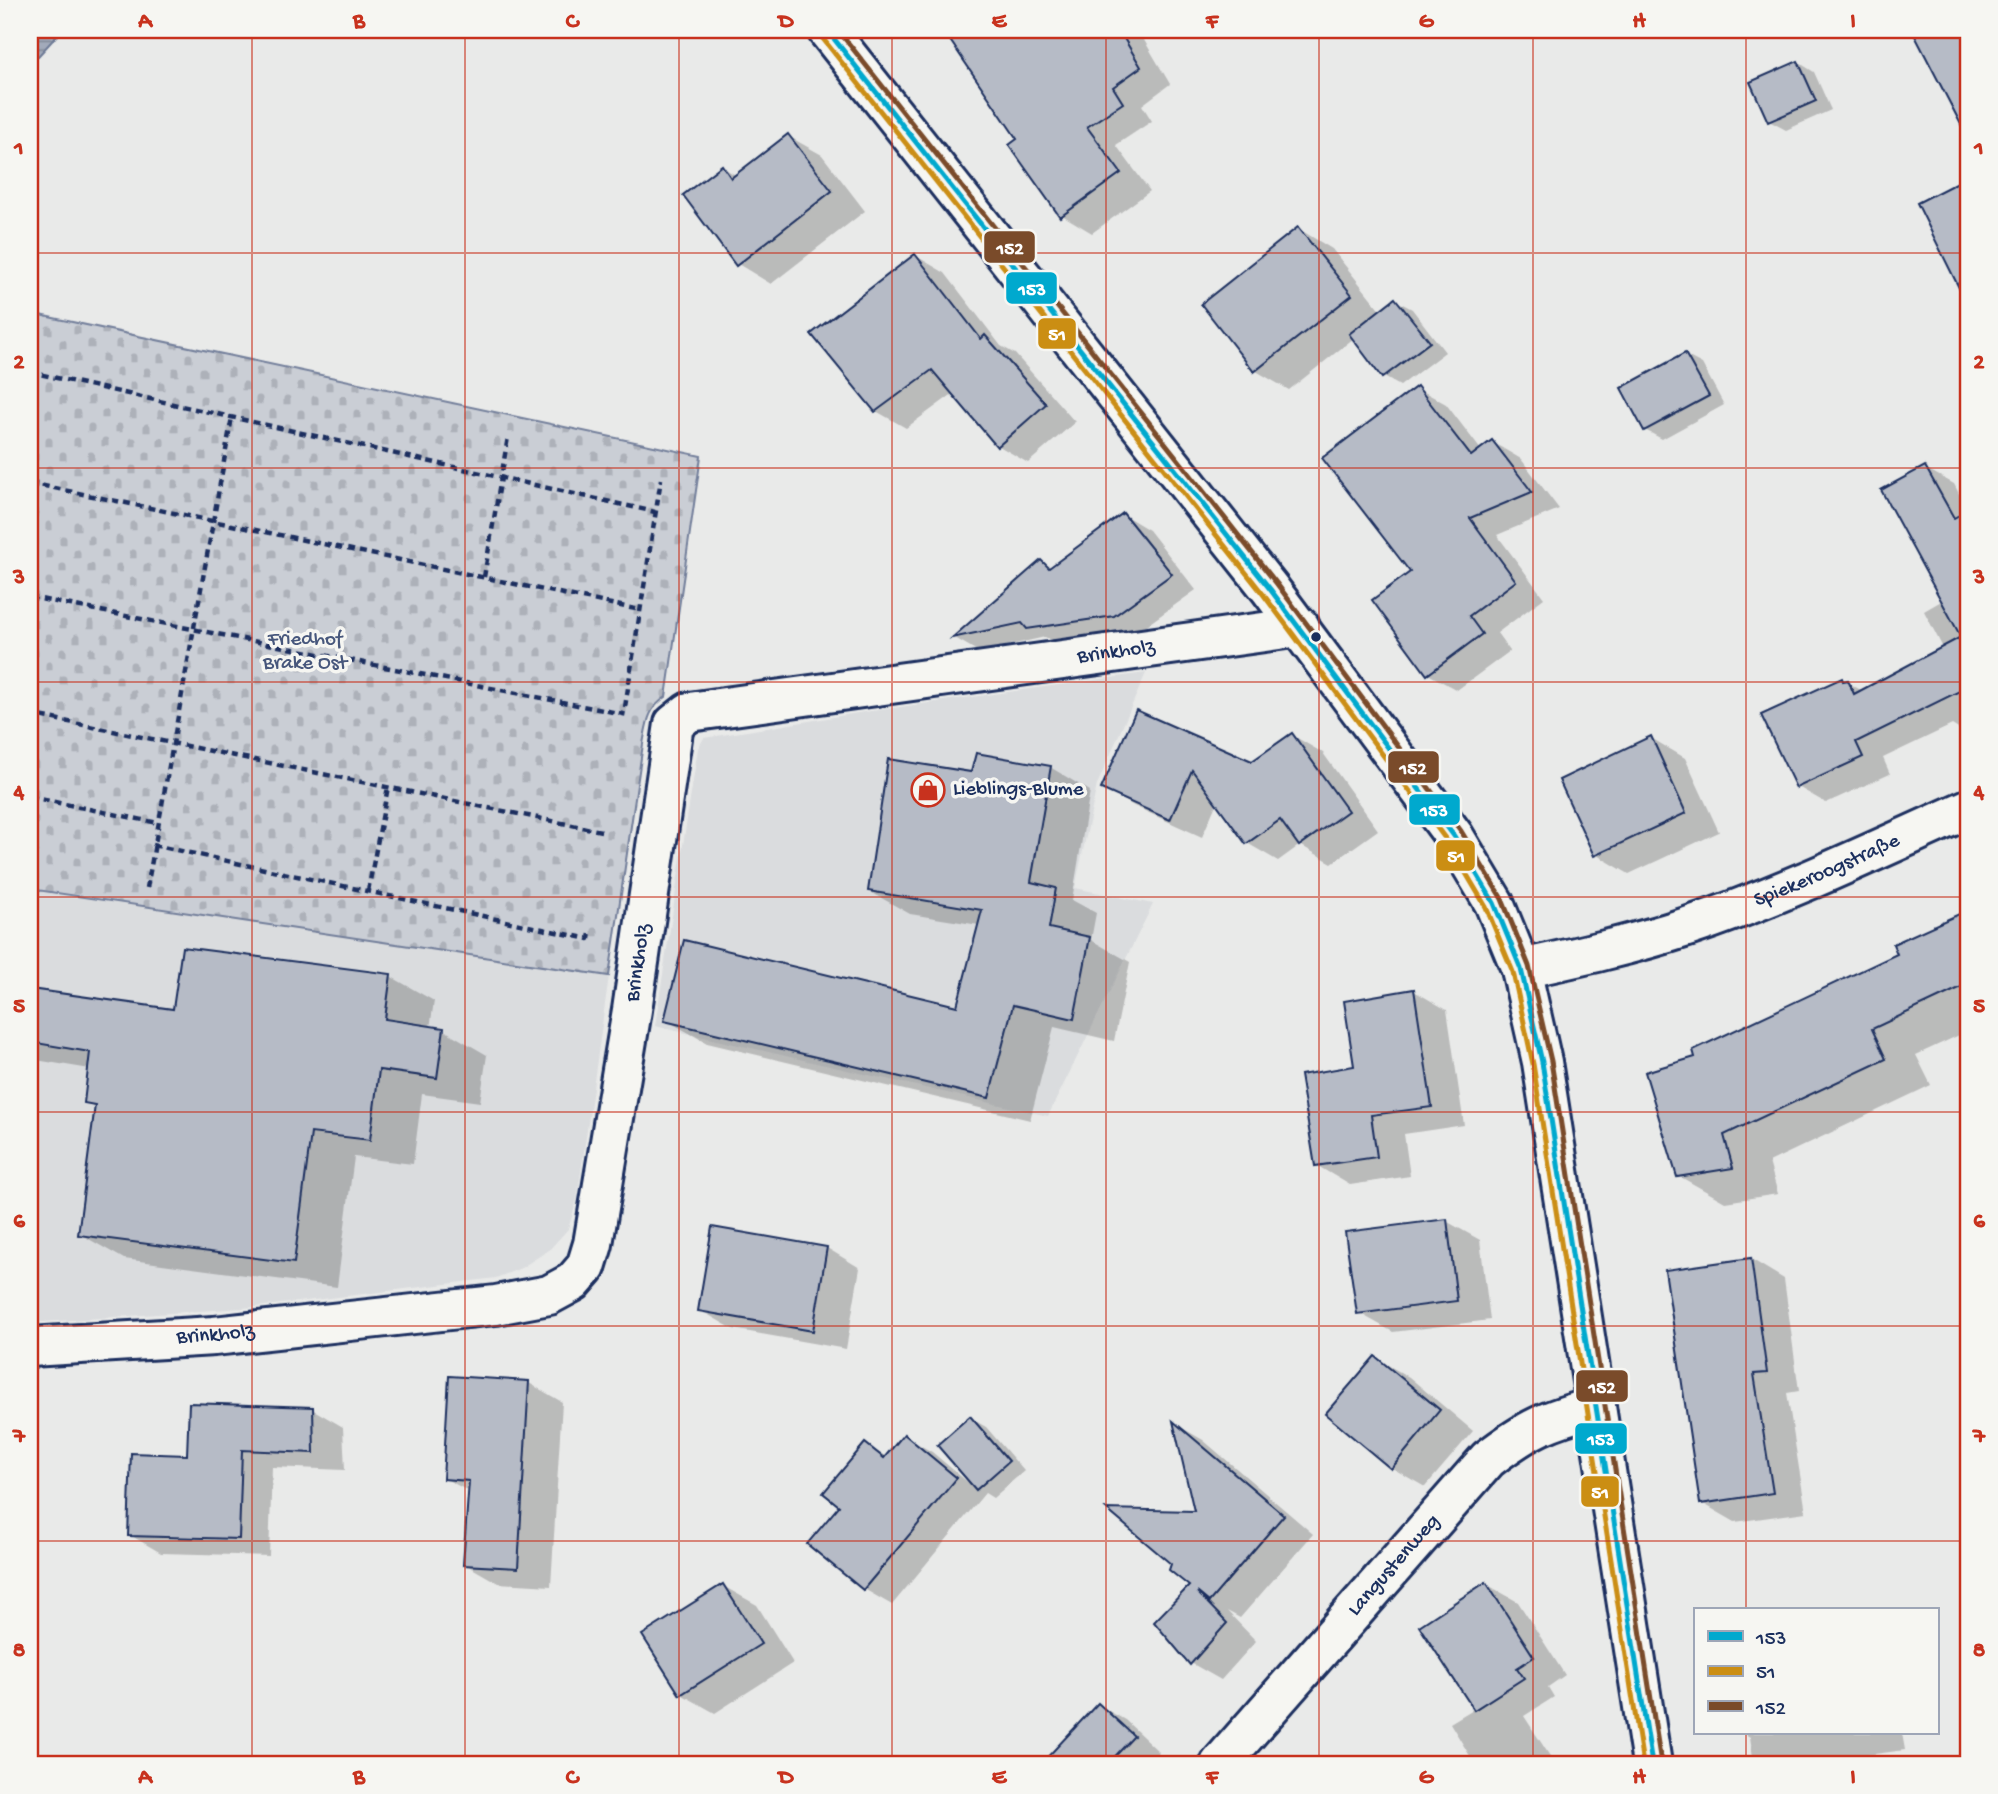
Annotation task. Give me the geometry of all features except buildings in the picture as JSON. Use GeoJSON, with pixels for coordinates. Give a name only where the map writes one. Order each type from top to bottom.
{"type":"FeatureCollection","features":[{"type":"Feature","properties":{"kind":"street"},"geometry":{"type":"LineString","coordinates":[[827,30],[1300,627],[1454,836],[1494,903],[1521,969],[1542,1062],[1652,1764]]}},
{"type":"Feature","properties":{"kind":"street","name":"Brinkholz"},"geometry":{"type":"LineString","coordinates":[[30,1347],[214,1336],[496,1305],[549,1295],[573,1282],[586,1267],[593,1244],[674,724],[689,712],[1300,627]]}},
{"type":"Feature","properties":{"kind":"street","name":"Spiekeroogstraße"},"geometry":{"type":"LineString","coordinates":[[1521,969],[1639,942],[1689,926],[1839,867],[1968,809]]}},
{"type":"Feature","properties":{"kind":"street","name":"Langustenweg"},"geometry":{"type":"LineString","coordinates":[[1220,1764],[1489,1459],[1529,1430],[1559,1416],[1596,1407]]}},
{"type":"Feature","properties":{"kind":"path"},"geometry":{"type":"LineString","coordinates":[[30,372],[655,512]]}},
{"type":"Feature","properties":{"kind":"path"},"geometry":{"type":"LineString","coordinates":[[146,888],[232,417]]}},
{"type":"Feature","properties":{"kind":"path"},"geometry":{"type":"LineString","coordinates":[[484,577],[508,438]]}},
{"type":"Feature","properties":{"kind":"path"},"geometry":{"type":"LineString","coordinates":[[30,483],[640,610]]}},
{"type":"Feature","properties":{"kind":"path"},"geometry":{"type":"LineString","coordinates":[[30,597],[674,724]]}},
{"type":"Feature","properties":{"kind":"path"},"geometry":{"type":"LineString","coordinates":[[30,714],[606,832]]}},
{"type":"Feature","properties":{"kind":"path"},"geometry":{"type":"LineString","coordinates":[[368,891],[388,787]]}},
{"type":"Feature","properties":{"kind":"path"},"geometry":{"type":"LineString","coordinates":[[30,797],[158,823]]}},
{"type":"Feature","properties":{"kind":"path"},"geometry":{"type":"LineString","coordinates":[[153,845],[589,939]]}},
{"type":"Feature","properties":{"kind":"shaded area"},"geometry":{"type":"Polygon","coordinates":[[[1146,673],[1097,785],[1075,888],[1153,904],[1048,1116],[655,1026],[698,748],[704,738],[864,712],[1146,673]]]}},
{"type":"Feature","properties":{"kind":"shaded area"},"geometry":{"type":"Polygon","coordinates":[[[30,889],[609,976],[577,1200],[568,1229],[549,1250],[521,1268],[496,1278],[256,1307],[30,1323],[30,889]]]}},
{"type":"Feature","properties":{"kind":"green space","name":"Friedhof Brake Ost"},"geometry":{"type":"Polygon","coordinates":[[[30,313],[701,456],[666,697],[651,712],[646,730],[609,976],[30,889],[30,313]]]}},
{"type":"Feature","properties":{"kind":"water"},"geometry":{"type":"Polygon","coordinates":[[[30,30],[62,30],[30,65],[30,30]]]}},
{"type":"Feature","properties":{"kind":"transit line","name":"153"},"geometry":{"type":"LineString","coordinates":[[827,30],[1270,589],[1454,836],[1494,903],[1521,969],[1542,1062],[1652,1764]]}},
{"type":"Feature","properties":{"kind":"transit line","name":"152"},"geometry":{"type":"LineString","coordinates":[[838,30],[1277,584],[1461,831],[1502,899],[1529,966],[1551,1061],[1661,1763]]}},
{"type":"Feature","properties":{"kind":"transit line","name":"51"},"geometry":{"type":"LineString","coordinates":[[820,35],[1263,594],[1447,841],[1486,907],[1513,972],[1533,1064],[1643,1764]]}},
{"type":"Feature","properties":{"kind":"place","name":"Lieblings-Blume"},"geometry":{"type":"Point","coordinates":[928,790]}}]}
